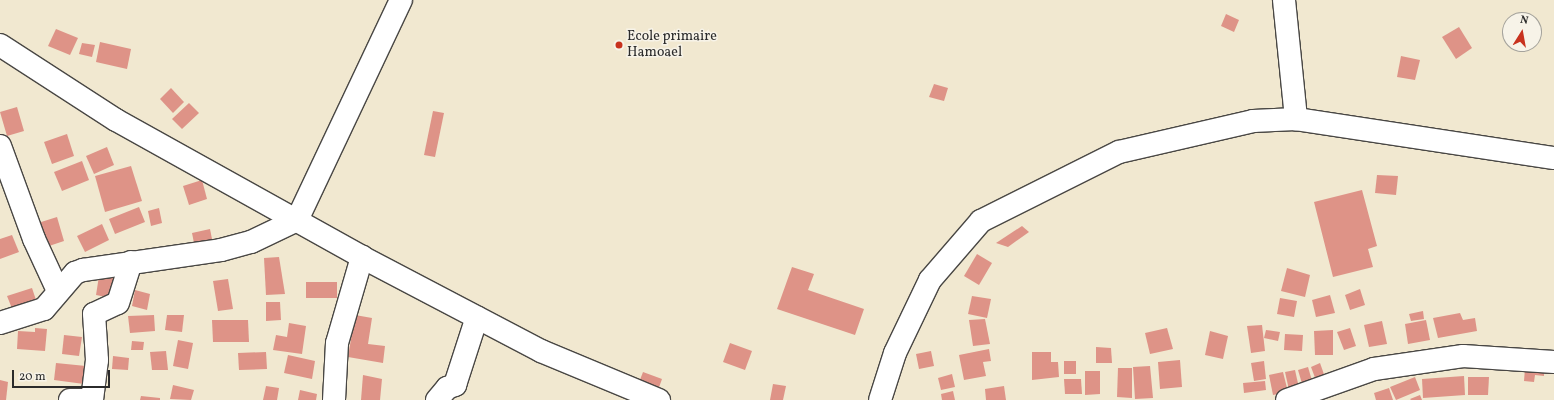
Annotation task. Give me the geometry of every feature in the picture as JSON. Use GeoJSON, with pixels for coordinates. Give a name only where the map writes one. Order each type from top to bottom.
{"type":"FeatureCollection","features":[{"type":"Feature","properties":{"kind":"street"},"geometry":{"type":"LineString","coordinates":[[0,322],[44,309],[58,291],[83,270],[221,250],[251,242],[297,220],[401,0]]}},
{"type":"Feature","properties":{"kind":"street"},"geometry":{"type":"LineString","coordinates":[[1284,0],[1296,119]]}},
{"type":"Feature","properties":{"kind":"street"},"geometry":{"type":"LineString","coordinates":[[0,45],[116,120],[362,257],[540,351],[658,400]]}},
{"type":"Feature","properties":{"kind":"street"},"geometry":{"type":"LineString","coordinates":[[880,400],[896,353],[930,280],[981,220],[1119,152],[1253,121],[1296,119],[1554,158]]}},
{"type":"Feature","properties":{"kind":"street"},"geometry":{"type":"LineString","coordinates":[[0,146],[34,239],[58,291]]}},
{"type":"Feature","properties":{"kind":"street"},"geometry":{"type":"LineString","coordinates":[[334,400],[337,343],[362,257]]}},
{"type":"Feature","properties":{"kind":"street"},"geometry":{"type":"LineString","coordinates":[[92,400],[97,360],[94,314],[118,303],[131,262]]}},
{"type":"Feature","properties":{"kind":"street"},"geometry":{"type":"LineString","coordinates":[[437,400],[447,388],[455,385],[477,317]]}},
{"type":"Feature","properties":{"kind":"street"},"geometry":{"type":"LineString","coordinates":[[1287,400],[1374,369],[1463,356],[1554,362]]}},
{"type":"Feature","properties":{"kind":"street"},"geometry":{"type":"LineString","coordinates":[[70,400],[89,400]]}},
{"type":"Feature","properties":{"kind":"building"},"geometry":{"type":"Polygon","coordinates":[[[1226,14],[1239,20],[1234,32],[1221,26],[1226,14]]]}},
{"type":"Feature","properties":{"kind":"building"},"geometry":{"type":"Polygon","coordinates":[[[1459,27],[1472,48],[1456,59],[1442,37],[1459,27]]]}},
{"type":"Feature","properties":{"kind":"building"},"geometry":{"type":"Polygon","coordinates":[[[56,29],[78,38],[70,55],[48,46],[56,29]]]}},
{"type":"Feature","properties":{"kind":"building"},"geometry":{"type":"Polygon","coordinates":[[[100,42],[131,49],[127,69],[96,62],[100,42]]]}},
{"type":"Feature","properties":{"kind":"building"},"geometry":{"type":"Polygon","coordinates":[[[82,43],[95,45],[92,57],[79,54],[82,43]]]}},
{"type":"Feature","properties":{"kind":"building"},"geometry":{"type":"Polygon","coordinates":[[[1401,56],[1420,60],[1415,80],[1397,77],[1401,56]]]}},
{"type":"Feature","properties":{"kind":"building"},"geometry":{"type":"Polygon","coordinates":[[[934,84],[948,88],[944,101],[929,97],[934,84]]]}},
{"type":"Feature","properties":{"kind":"building"},"geometry":{"type":"Polygon","coordinates":[[[171,88],[184,102],[173,113],[160,99],[171,88]]]}},
{"type":"Feature","properties":{"kind":"building"},"geometry":{"type":"Polygon","coordinates":[[[189,103],[199,113],[182,129],[172,119],[189,103]]]}},
{"type":"Feature","properties":{"kind":"building"},"geometry":{"type":"Polygon","coordinates":[[[17,107],[24,131],[7,136],[0,112],[17,107]]]}},
{"type":"Feature","properties":{"kind":"building"},"geometry":{"type":"Polygon","coordinates":[[[433,111],[444,113],[435,157],[424,155],[433,111]]]}},
{"type":"Feature","properties":{"kind":"building"},"geometry":{"type":"Polygon","coordinates":[[[67,134],[74,156],[52,164],[44,142],[67,134]]]}},
{"type":"Feature","properties":{"kind":"building"},"geometry":{"type":"Polygon","coordinates":[[[107,147],[114,165],[94,174],[86,156],[107,147]]]}},
{"type":"Feature","properties":{"kind":"building"},"geometry":{"type":"Polygon","coordinates":[[[82,161],[89,180],[62,191],[54,172],[82,161]]]}},
{"type":"Feature","properties":{"kind":"building"},"geometry":{"type":"Polygon","coordinates":[[[131,166],[142,201],[105,212],[95,176],[131,166]]]}},
{"type":"Feature","properties":{"kind":"building"},"geometry":{"type":"Polygon","coordinates":[[[1377,175],[1398,176],[1396,195],[1375,193],[1377,175]]]}},
{"type":"Feature","properties":{"kind":"building"},"geometry":{"type":"Polygon","coordinates":[[[202,180],[207,199],[189,205],[183,186],[202,180]]]}},
{"type":"Feature","properties":{"kind":"building"},"geometry":{"type":"Polygon","coordinates":[[[1362,190],[1377,246],[1368,249],[1373,267],[1333,277],[1314,202],[1362,190]]]}},
{"type":"Feature","properties":{"kind":"building"},"geometry":{"type":"Polygon","coordinates":[[[139,207],[145,222],[115,234],[109,219],[139,207]]]}},
{"type":"Feature","properties":{"kind":"building"},"geometry":{"type":"Polygon","coordinates":[[[159,208],[162,223],[151,226],[148,211],[159,208]]]}},
{"type":"Feature","properties":{"kind":"building"},"geometry":{"type":"Polygon","coordinates":[[[57,217],[64,241],[46,247],[38,223],[57,217]]]}},
{"type":"Feature","properties":{"kind":"building"},"geometry":{"type":"Polygon","coordinates":[[[102,224],[109,240],[85,252],[77,236],[102,224]]]}},
{"type":"Feature","properties":{"kind":"building"},"geometry":{"type":"Polygon","coordinates":[[[1022,226],[1029,232],[1008,247],[996,243],[1022,226]]]}},
{"type":"Feature","properties":{"kind":"building"},"geometry":{"type":"Polygon","coordinates":[[[210,229],[213,244],[195,248],[192,233],[210,229]]]}},
{"type":"Feature","properties":{"kind":"building"},"geometry":{"type":"Polygon","coordinates":[[[12,235],[19,252],[0,259],[0,239],[12,235]]]}},
{"type":"Feature","properties":{"kind":"building"},"geometry":{"type":"Polygon","coordinates":[[[977,254],[992,263],[979,285],[964,276],[977,254]]]}},
{"type":"Feature","properties":{"kind":"building"},"geometry":{"type":"Polygon","coordinates":[[[279,257],[285,294],[266,295],[264,258],[279,257]]]}},
{"type":"Feature","properties":{"kind":"building"},"geometry":{"type":"Polygon","coordinates":[[[792,267],[814,274],[808,290],[864,309],[855,335],[777,309],[792,267]]]}},
{"type":"Feature","properties":{"kind":"building"},"geometry":{"type":"Polygon","coordinates":[[[1287,268],[1310,275],[1305,297],[1281,291],[1287,268]]]}},
{"type":"Feature","properties":{"kind":"building"},"geometry":{"type":"Polygon","coordinates":[[[99,276],[115,278],[111,298],[96,295],[99,276]]]}},
{"type":"Feature","properties":{"kind":"building"},"geometry":{"type":"Polygon","coordinates":[[[228,279],[233,309],[218,311],[213,281],[228,279]]]}},
{"type":"Feature","properties":{"kind":"building"},"geometry":{"type":"Polygon","coordinates":[[[306,282],[337,282],[337,298],[306,298],[306,282]]]}},
{"type":"Feature","properties":{"kind":"building"},"geometry":{"type":"Polygon","coordinates":[[[32,288],[37,303],[13,311],[7,296],[32,288]]]}},
{"type":"Feature","properties":{"kind":"building"},"geometry":{"type":"Polygon","coordinates":[[[1360,289],[1365,305],[1350,310],[1345,295],[1360,289]]]}},
{"type":"Feature","properties":{"kind":"building"},"geometry":{"type":"Polygon","coordinates":[[[135,290],[150,294],[147,310],[132,306],[135,290]]]}},
{"type":"Feature","properties":{"kind":"building"},"geometry":{"type":"Polygon","coordinates":[[[1330,295],[1335,313],[1316,317],[1312,300],[1330,295]]]}},
{"type":"Feature","properties":{"kind":"building"},"geometry":{"type":"Polygon","coordinates":[[[972,296],[991,299],[987,318],[968,314],[972,296]]]}},
{"type":"Feature","properties":{"kind":"building"},"geometry":{"type":"Polygon","coordinates":[[[1280,298],[1297,301],[1294,317],[1277,314],[1280,298]]]}},
{"type":"Feature","properties":{"kind":"building"},"geometry":{"type":"Polygon","coordinates":[[[266,302],[280,302],[281,320],[266,321],[266,302]]]}},
{"type":"Feature","properties":{"kind":"building"},"geometry":{"type":"Polygon","coordinates":[[[1423,311],[1424,319],[1411,321],[1409,314],[1423,311]]]}},
{"type":"Feature","properties":{"kind":"building"},"geometry":{"type":"Polygon","coordinates":[[[1460,313],[1463,320],[1475,318],[1477,331],[1438,338],[1433,318],[1460,313]]]}},
{"type":"Feature","properties":{"kind":"building"},"geometry":{"type":"Polygon","coordinates":[[[154,315],[155,331],[130,333],[128,316],[154,315]]]}},
{"type":"Feature","properties":{"kind":"building"},"geometry":{"type":"Polygon","coordinates":[[[167,315],[184,315],[182,332],[165,330],[167,315]]]}},
{"type":"Feature","properties":{"kind":"building"},"geometry":{"type":"Polygon","coordinates":[[[355,315],[372,318],[368,344],[385,346],[383,363],[348,357],[355,315]]]}},
{"type":"Feature","properties":{"kind":"building"},"geometry":{"type":"Polygon","coordinates":[[[985,319],[990,344],[973,346],[969,320],[985,319]]]}},
{"type":"Feature","properties":{"kind":"building"},"geometry":{"type":"Polygon","coordinates":[[[212,320],[248,320],[249,342],[213,342],[212,320]]]}},
{"type":"Feature","properties":{"kind":"building"},"geometry":{"type":"Polygon","coordinates":[[[1426,320],[1430,340],[1408,344],[1405,324],[1426,320]]]}},
{"type":"Feature","properties":{"kind":"building"},"geometry":{"type":"Polygon","coordinates":[[[1382,321],[1387,344],[1369,347],[1364,325],[1382,321]]]}},
{"type":"Feature","properties":{"kind":"building"},"geometry":{"type":"Polygon","coordinates":[[[289,323],[306,326],[302,354],[273,350],[276,335],[287,337],[289,323]]]}},
{"type":"Feature","properties":{"kind":"building"},"geometry":{"type":"Polygon","coordinates":[[[1262,325],[1265,351],[1251,353],[1247,326],[1262,325]]]}},
{"type":"Feature","properties":{"kind":"building"},"geometry":{"type":"Polygon","coordinates":[[[35,328],[47,329],[45,351],[17,349],[18,331],[35,332],[35,328]]]}},
{"type":"Feature","properties":{"kind":"building"},"geometry":{"type":"Polygon","coordinates":[[[1167,328],[1173,349],[1150,354],[1145,333],[1167,328]]]}},
{"type":"Feature","properties":{"kind":"building"},"geometry":{"type":"Polygon","coordinates":[[[1350,328],[1356,346],[1344,350],[1337,332],[1350,328]]]}},
{"type":"Feature","properties":{"kind":"building"},"geometry":{"type":"Polygon","coordinates":[[[1266,330],[1280,332],[1278,341],[1264,338],[1266,330]]]}},
{"type":"Feature","properties":{"kind":"building"},"geometry":{"type":"Polygon","coordinates":[[[1333,330],[1333,355],[1315,355],[1314,331],[1333,330]]]}},
{"type":"Feature","properties":{"kind":"building"},"geometry":{"type":"Polygon","coordinates":[[[1210,331],[1228,336],[1223,359],[1205,355],[1210,331]]]}},
{"type":"Feature","properties":{"kind":"building"},"geometry":{"type":"Polygon","coordinates":[[[1285,334],[1303,335],[1302,351],[1284,350],[1285,334]]]}},
{"type":"Feature","properties":{"kind":"building"},"geometry":{"type":"Polygon","coordinates":[[[64,335],[82,337],[79,356],[62,354],[64,335]]]}},
{"type":"Feature","properties":{"kind":"building"},"geometry":{"type":"Polygon","coordinates":[[[178,340],[193,343],[188,369],[173,366],[178,340]]]}},
{"type":"Feature","properties":{"kind":"building"},"geometry":{"type":"Polygon","coordinates":[[[132,341],[144,342],[143,350],[131,350],[132,341]]]}},
{"type":"Feature","properties":{"kind":"building"},"geometry":{"type":"Polygon","coordinates":[[[730,343],[752,351],[745,370],[723,362],[730,343]]]}},
{"type":"Feature","properties":{"kind":"building"},"geometry":{"type":"Polygon","coordinates":[[[1096,347],[1111,348],[1112,363],[1096,363],[1096,347]]]}},
{"type":"Feature","properties":{"kind":"building"},"geometry":{"type":"Polygon","coordinates":[[[989,349],[991,361],[983,362],[986,376],[964,380],[959,355],[989,349]]]}},
{"type":"Feature","properties":{"kind":"building"},"geometry":{"type":"Polygon","coordinates":[[[166,351],[168,370],[152,370],[150,352],[166,351]]]}},
{"type":"Feature","properties":{"kind":"building"},"geometry":{"type":"Polygon","coordinates":[[[931,351],[934,366],[919,369],[916,354],[931,351]]]}},
{"type":"Feature","properties":{"kind":"building"},"geometry":{"type":"Polygon","coordinates":[[[266,352],[267,369],[239,370],[238,353],[266,352]]]}},
{"type":"Feature","properties":{"kind":"building"},"geometry":{"type":"Polygon","coordinates":[[[1032,352],[1051,352],[1051,362],[1058,362],[1059,377],[1032,380],[1032,352]]]}},
{"type":"Feature","properties":{"kind":"building"},"geometry":{"type":"Polygon","coordinates":[[[288,355],[315,361],[312,379],[284,373],[288,355]]]}},
{"type":"Feature","properties":{"kind":"building"},"geometry":{"type":"Polygon","coordinates":[[[113,356],[129,358],[128,370],[112,369],[113,356]]]}},
{"type":"Feature","properties":{"kind":"building"},"geometry":{"type":"Polygon","coordinates":[[[1180,360],[1182,387],[1160,389],[1158,362],[1180,360]]]}},
{"type":"Feature","properties":{"kind":"building"},"geometry":{"type":"Polygon","coordinates":[[[1064,361],[1076,361],[1076,374],[1064,374],[1064,361]]]}},
{"type":"Feature","properties":{"kind":"building"},"geometry":{"type":"Polygon","coordinates":[[[1264,361],[1266,379],[1254,381],[1251,363],[1264,361]]]}},
{"type":"Feature","properties":{"kind":"building"},"geometry":{"type":"Polygon","coordinates":[[[56,363],[86,366],[84,384],[54,380],[56,363]]]}},
{"type":"Feature","properties":{"kind":"building"},"geometry":{"type":"Polygon","coordinates":[[[1320,363],[1326,380],[1317,383],[1311,367],[1320,363]]]}},
{"type":"Feature","properties":{"kind":"building"},"geometry":{"type":"Polygon","coordinates":[[[1150,366],[1153,398],[1135,399],[1133,367],[1150,366]]]}},
{"type":"Feature","properties":{"kind":"building"},"geometry":{"type":"Polygon","coordinates":[[[1308,367],[1313,384],[1303,387],[1298,370],[1308,367]]]}},
{"type":"Feature","properties":{"kind":"building"},"geometry":{"type":"Polygon","coordinates":[[[1118,368],[1132,368],[1132,398],[1117,397],[1118,368]]]}},
{"type":"Feature","properties":{"kind":"building"},"geometry":{"type":"Polygon","coordinates":[[[1525,368],[1544,370],[1544,376],[1535,375],[1534,382],[1524,381],[1525,368]]]}},
{"type":"Feature","properties":{"kind":"building"},"geometry":{"type":"Polygon","coordinates":[[[1295,370],[1299,388],[1289,390],[1285,372],[1295,370]]]}},
{"type":"Feature","properties":{"kind":"building"},"geometry":{"type":"Polygon","coordinates":[[[1085,371],[1100,371],[1100,394],[1085,395],[1085,371]]]}},
{"type":"Feature","properties":{"kind":"building"},"geometry":{"type":"Polygon","coordinates":[[[643,372],[662,379],[657,393],[638,385],[643,372]]]}},
{"type":"Feature","properties":{"kind":"building"},"geometry":{"type":"Polygon","coordinates":[[[1283,372],[1288,392],[1273,395],[1269,375],[1283,372]]]}},
{"type":"Feature","properties":{"kind":"building"},"geometry":{"type":"Polygon","coordinates":[[[952,374],[955,387],[941,390],[938,378],[952,374]]]}},
{"type":"Feature","properties":{"kind":"building"},"geometry":{"type":"Polygon","coordinates":[[[363,375],[382,379],[380,400],[361,400],[363,375]]]}},
{"type":"Feature","properties":{"kind":"building"},"geometry":{"type":"Polygon","coordinates":[[[1464,376],[1465,395],[1423,398],[1422,379],[1464,376]]]}},
{"type":"Feature","properties":{"kind":"building"},"geometry":{"type":"Polygon","coordinates":[[[1415,377],[1420,390],[1396,400],[1390,387],[1415,377]]]}},
{"type":"Feature","properties":{"kind":"building"},"geometry":{"type":"Polygon","coordinates":[[[1468,377],[1489,377],[1488,395],[1468,395],[1468,377]]]}},
{"type":"Feature","properties":{"kind":"building"},"geometry":{"type":"Polygon","coordinates":[[[1064,379],[1081,379],[1082,394],[1065,394],[1064,379]]]}},
{"type":"Feature","properties":{"kind":"building"},"geometry":{"type":"Polygon","coordinates":[[[0,380],[8,382],[6,400],[0,400],[0,380]]]}},
{"type":"Feature","properties":{"kind":"building"},"geometry":{"type":"Polygon","coordinates":[[[1265,381],[1266,390],[1244,393],[1243,383],[1265,381]]]}},
{"type":"Feature","properties":{"kind":"building"},"geometry":{"type":"Polygon","coordinates":[[[773,384],[786,386],[783,400],[770,400],[773,384]]]}},
{"type":"Feature","properties":{"kind":"building"},"geometry":{"type":"Polygon","coordinates":[[[173,385],[194,390],[191,400],[170,399],[173,385]]]}},
{"type":"Feature","properties":{"kind":"building"},"geometry":{"type":"Polygon","coordinates":[[[266,386],[279,388],[277,400],[263,400],[266,386]]]}},
{"type":"Feature","properties":{"kind":"building"},"geometry":{"type":"Polygon","coordinates":[[[1004,386],[1006,400],[986,400],[985,389],[1004,386]]]}},
{"type":"Feature","properties":{"kind":"building"},"geometry":{"type":"Polygon","coordinates":[[[1389,388],[1393,400],[1376,400],[1374,393],[1389,388]]]}},
{"type":"Feature","properties":{"kind":"building"},"geometry":{"type":"Polygon","coordinates":[[[300,390],[317,394],[316,400],[298,400],[300,390]]]}},
{"type":"Feature","properties":{"kind":"building"},"geometry":{"type":"Polygon","coordinates":[[[953,391],[955,400],[942,400],[941,394],[953,391]]]}},
{"type":"Feature","properties":{"kind":"building"},"geometry":{"type":"Polygon","coordinates":[[[1420,395],[1422,400],[1410,399],[1420,395]]]}},
{"type":"Feature","properties":{"kind":"building"},"geometry":{"type":"Polygon","coordinates":[[[141,396],[160,398],[160,400],[140,400],[141,396]]]}},
{"type":"Feature","properties":{"kind":"place","name":"Ecole primaire Hamoael"},"geometry":{"type":"Point","coordinates":[619,45]}}]}
